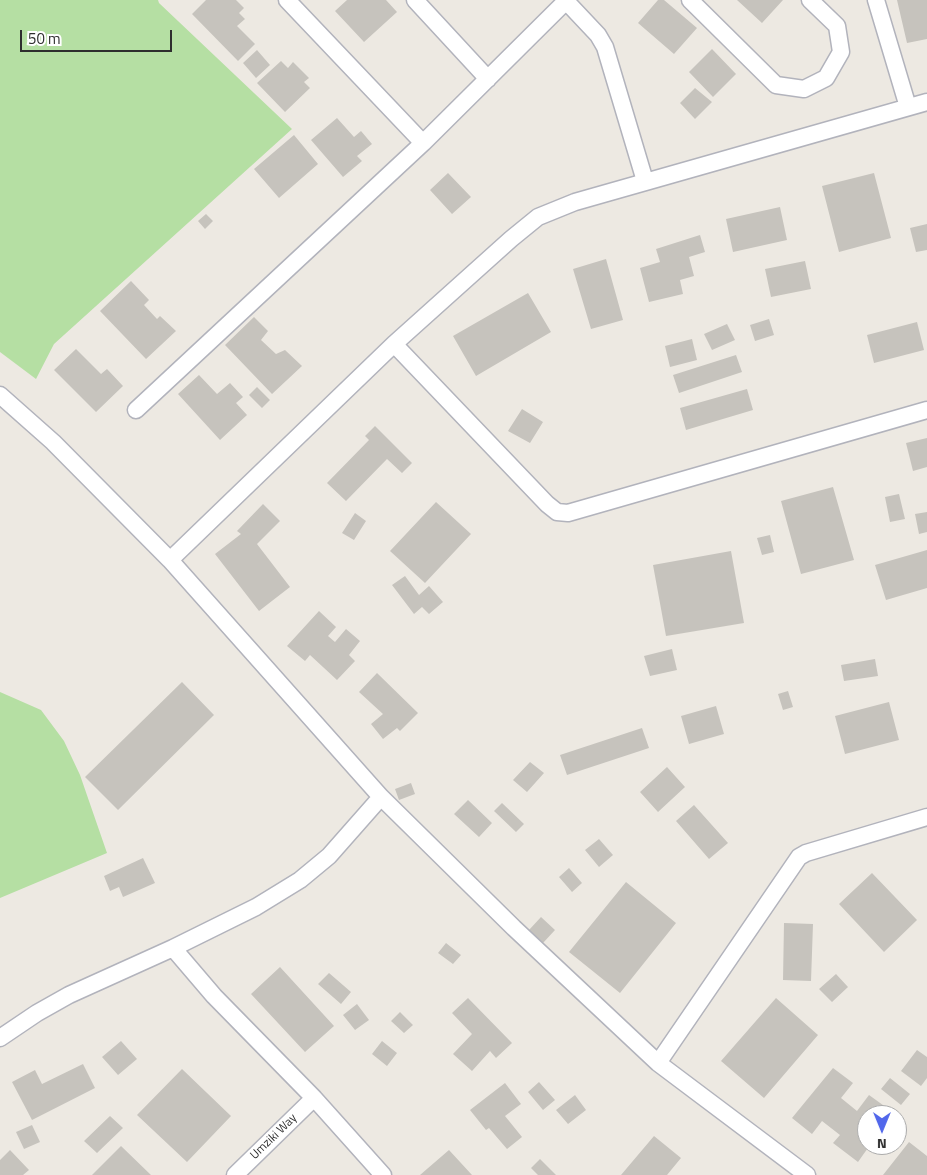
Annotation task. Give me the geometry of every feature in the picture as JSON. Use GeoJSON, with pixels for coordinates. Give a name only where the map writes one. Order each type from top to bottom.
{"type":"FeatureCollection","features":[{"type":"Feature","properties":{"kind":"street"},"geometry":{"type":"LineString","coordinates":[[286,0],[423,143]]}},
{"type":"Feature","properties":{"kind":"street"},"geometry":{"type":"LineString","coordinates":[[414,0],[488,79]]}},
{"type":"Feature","properties":{"kind":"street"},"geometry":{"type":"LineString","coordinates":[[690,0],[776,85],[804,89],[826,78],[841,52],[837,26],[810,0]]}},
{"type":"Feature","properties":{"kind":"street"},"geometry":{"type":"LineString","coordinates":[[876,0],[908,107]]}},
{"type":"Feature","properties":{"kind":"street"},"geometry":{"type":"LineString","coordinates":[[136,410],[423,143],[565,1],[598,35],[605,47],[645,181]]}},
{"type":"Feature","properties":{"kind":"street"},"geometry":{"type":"LineString","coordinates":[[170,560],[394,344],[538,217],[574,202],[645,181],[927,102]]}},
{"type":"Feature","properties":{"kind":"street"},"geometry":{"type":"LineString","coordinates":[[394,344],[547,504],[557,512],[563,513],[927,410]]}},
{"type":"Feature","properties":{"kind":"street"},"geometry":{"type":"LineString","coordinates":[[0,395],[52,442],[170,560],[381,797],[514,928],[658,1062],[807,1175]]}},
{"type":"Feature","properties":{"kind":"street"},"geometry":{"type":"LineString","coordinates":[[0,1038],[68,995],[173,948],[256,907],[300,880],[329,856],[381,797]]}},
{"type":"Feature","properties":{"kind":"street"},"geometry":{"type":"LineString","coordinates":[[658,1062],[799,857],[806,853],[927,817]]}},
{"type":"Feature","properties":{"kind":"street"},"geometry":{"type":"LineString","coordinates":[[173,948],[214,996],[314,1098],[383,1175]]}},
{"type":"Feature","properties":{"kind":"street","name":"Umziki Way"},"geometry":{"type":"LineString","coordinates":[[235,1175],[314,1098]]}},
{"type":"Feature","properties":{"kind":"green space"},"geometry":{"type":"Polygon","coordinates":[[[0,0],[158,0],[292,129],[54,344],[36,379],[0,352],[0,0]]]}},
{"type":"Feature","properties":{"kind":"green space"},"geometry":{"type":"Polygon","coordinates":[[[0,692],[41,710],[64,741],[80,775],[107,853],[0,898],[0,692]]]}},
{"type":"Feature","properties":{"kind":"building"},"geometry":{"type":"Polygon","coordinates":[[[206,0],[236,0],[244,8],[239,13],[245,19],[237,26],[255,44],[238,61],[192,14],[206,0]]]}},
{"type":"Feature","properties":{"kind":"building"},"geometry":{"type":"Polygon","coordinates":[[[347,0],[386,0],[397,12],[364,42],[335,11],[347,0]]]}},
{"type":"Feature","properties":{"kind":"building"},"geometry":{"type":"Polygon","coordinates":[[[658,0],[664,0],[697,28],[674,54],[638,23],[658,0]]]}},
{"type":"Feature","properties":{"kind":"building"},"geometry":{"type":"Polygon","coordinates":[[[737,0],[783,0],[762,23],[737,0]]]}},
{"type":"Feature","properties":{"kind":"building"},"geometry":{"type":"Polygon","coordinates":[[[897,0],[927,0],[927,39],[907,43],[897,0]]]}},
{"type":"Feature","properties":{"kind":"building"},"geometry":{"type":"Polygon","coordinates":[[[712,49],[736,74],[713,97],[689,72],[712,49]]]}},
{"type":"Feature","properties":{"kind":"building"},"geometry":{"type":"Polygon","coordinates":[[[257,50],[270,65],[256,78],[243,63],[257,50]]]}},
{"type":"Feature","properties":{"kind":"building"},"geometry":{"type":"Polygon","coordinates":[[[281,61],[288,68],[293,62],[309,78],[304,82],[310,88],[285,112],[257,83],[281,61]]]}},
{"type":"Feature","properties":{"kind":"building"},"geometry":{"type":"Polygon","coordinates":[[[695,88],[712,102],[695,119],[680,103],[695,88]]]}},
{"type":"Feature","properties":{"kind":"building"},"geometry":{"type":"Polygon","coordinates":[[[337,118],[354,137],[361,131],[372,144],[357,156],[362,161],[343,177],[311,140],[337,118]]]}},
{"type":"Feature","properties":{"kind":"building"},"geometry":{"type":"Polygon","coordinates":[[[294,135],[318,164],[279,198],[254,169],[294,135]]]}},
{"type":"Feature","properties":{"kind":"building"},"geometry":{"type":"Polygon","coordinates":[[[448,173],[471,197],[452,214],[430,190],[448,173]]]}},
{"type":"Feature","properties":{"kind":"building"},"geometry":{"type":"Polygon","coordinates":[[[874,173],[891,238],[839,252],[822,186],[874,173]]]}},
{"type":"Feature","properties":{"kind":"building"},"geometry":{"type":"Polygon","coordinates":[[[780,207],[787,240],[733,252],[726,219],[780,207]]]}},
{"type":"Feature","properties":{"kind":"building"},"geometry":{"type":"Polygon","coordinates":[[[206,214],[213,221],[205,229],[198,221],[206,214]]]}},
{"type":"Feature","properties":{"kind":"building"},"geometry":{"type":"Polygon","coordinates":[[[927,224],[927,250],[916,252],[910,228],[927,224]]]}},
{"type":"Feature","properties":{"kind":"building"},"geometry":{"type":"Polygon","coordinates":[[[700,235],[705,252],[689,257],[694,276],[680,280],[683,294],[649,302],[640,268],[660,262],[656,249],[700,235]]]}},
{"type":"Feature","properties":{"kind":"building"},"geometry":{"type":"Polygon","coordinates":[[[606,259],[623,320],[591,329],[573,269],[606,259]]]}},
{"type":"Feature","properties":{"kind":"building"},"geometry":{"type":"Polygon","coordinates":[[[805,261],[811,289],[771,297],[765,269],[805,261]]]}},
{"type":"Feature","properties":{"kind":"building"},"geometry":{"type":"Polygon","coordinates":[[[131,281],[149,300],[144,305],[157,319],[160,316],[176,331],[146,359],[100,311],[131,281]]]}},
{"type":"Feature","properties":{"kind":"building"},"geometry":{"type":"Polygon","coordinates":[[[528,293],[551,332],[476,376],[453,336],[528,293]]]}},
{"type":"Feature","properties":{"kind":"building"},"geometry":{"type":"Polygon","coordinates":[[[254,317],[268,331],[261,340],[276,354],[285,350],[302,366],[272,394],[225,345],[254,317]]]}},
{"type":"Feature","properties":{"kind":"building"},"geometry":{"type":"Polygon","coordinates":[[[769,319],[774,335],[755,341],[750,325],[769,319]]]}},
{"type":"Feature","properties":{"kind":"building"},"geometry":{"type":"Polygon","coordinates":[[[917,322],[924,350],[874,363],[867,335],[917,322]]]}},
{"type":"Feature","properties":{"kind":"building"},"geometry":{"type":"Polygon","coordinates":[[[727,324],[735,340],[712,350],[704,334],[727,324]]]}},
{"type":"Feature","properties":{"kind":"building"},"geometry":{"type":"Polygon","coordinates":[[[692,339],[697,360],[670,367],[665,346],[692,339]]]}},
{"type":"Feature","properties":{"kind":"building"},"geometry":{"type":"Polygon","coordinates":[[[76,349],[101,374],[107,369],[123,386],[96,412],[54,370],[76,349]]]}},
{"type":"Feature","properties":{"kind":"building"},"geometry":{"type":"Polygon","coordinates":[[[736,355],[742,372],[679,393],[673,375],[736,355]]]}},
{"type":"Feature","properties":{"kind":"building"},"geometry":{"type":"Polygon","coordinates":[[[199,375],[217,394],[230,383],[243,397],[236,403],[247,415],[220,440],[178,394],[199,375]]]}},
{"type":"Feature","properties":{"kind":"building"},"geometry":{"type":"Polygon","coordinates":[[[257,387],[270,400],[262,408],[249,395],[257,387]]]}},
{"type":"Feature","properties":{"kind":"building"},"geometry":{"type":"Polygon","coordinates":[[[747,389],[753,410],[686,430],[680,408],[747,389]]]}},
{"type":"Feature","properties":{"kind":"building"},"geometry":{"type":"Polygon","coordinates":[[[522,409],[543,422],[530,443],[508,431],[522,409]]]}},
{"type":"Feature","properties":{"kind":"building"},"geometry":{"type":"Polygon","coordinates":[[[375,426],[412,463],[402,473],[387,459],[346,501],[327,483],[369,440],[365,436],[375,426]]]}},
{"type":"Feature","properties":{"kind":"building"},"geometry":{"type":"Polygon","coordinates":[[[927,438],[927,467],[913,471],[906,443],[927,438]]]}},
{"type":"Feature","properties":{"kind":"building"},"geometry":{"type":"Polygon","coordinates":[[[833,487],[854,560],[801,574],[781,501],[833,487]]]}},
{"type":"Feature","properties":{"kind":"building"},"geometry":{"type":"Polygon","coordinates":[[[899,494],[905,519],[890,522],[885,497],[899,494]]]}},
{"type":"Feature","properties":{"kind":"building"},"geometry":{"type":"Polygon","coordinates":[[[436,502],[471,534],[425,583],[390,551],[436,502]]]}},
{"type":"Feature","properties":{"kind":"building"},"geometry":{"type":"Polygon","coordinates":[[[263,504],[280,521],[257,544],[290,587],[259,611],[215,554],[241,534],[237,531],[263,504]]]}},
{"type":"Feature","properties":{"kind":"building"},"geometry":{"type":"Polygon","coordinates":[[[927,512],[927,532],[919,534],[915,514],[927,512]]]}},
{"type":"Feature","properties":{"kind":"building"},"geometry":{"type":"Polygon","coordinates":[[[355,513],[366,521],[354,540],[342,533],[355,513]]]}},
{"type":"Feature","properties":{"kind":"building"},"geometry":{"type":"Polygon","coordinates":[[[770,535],[774,552],[762,555],[757,538],[770,535]]]}},
{"type":"Feature","properties":{"kind":"building"},"geometry":{"type":"Polygon","coordinates":[[[927,550],[927,588],[886,600],[875,565],[927,550]]]}},
{"type":"Feature","properties":{"kind":"building"},"geometry":{"type":"Polygon","coordinates":[[[731,551],[744,623],[666,636],[653,565],[731,551]]]}},
{"type":"Feature","properties":{"kind":"building"},"geometry":{"type":"Polygon","coordinates":[[[405,576],[419,595],[429,586],[443,602],[429,614],[422,607],[414,614],[392,585],[405,576]]]}},
{"type":"Feature","properties":{"kind":"building"},"geometry":{"type":"Polygon","coordinates":[[[319,611],[336,627],[328,636],[335,642],[346,629],[360,641],[349,655],[355,661],[337,680],[310,655],[305,661],[287,646],[319,611]]]}},
{"type":"Feature","properties":{"kind":"building"},"geometry":{"type":"Polygon","coordinates":[[[672,649],[677,670],[650,676],[644,656],[672,649]]]}},
{"type":"Feature","properties":{"kind":"building"},"geometry":{"type":"Polygon","coordinates":[[[875,659],[878,676],[844,681],[841,665],[875,659]]]}},
{"type":"Feature","properties":{"kind":"building"},"geometry":{"type":"Polygon","coordinates":[[[377,673],[418,713],[400,731],[397,728],[383,739],[371,724],[383,714],[359,692],[377,673]]]}},
{"type":"Feature","properties":{"kind":"building"},"geometry":{"type":"Polygon","coordinates":[[[182,682],[214,715],[118,810],[85,777],[182,682]]]}},
{"type":"Feature","properties":{"kind":"building"},"geometry":{"type":"Polygon","coordinates":[[[788,691],[793,707],[783,710],[778,694],[788,691]]]}},
{"type":"Feature","properties":{"kind":"building"},"geometry":{"type":"Polygon","coordinates":[[[889,702],[899,740],[845,754],[835,716],[889,702]]]}},
{"type":"Feature","properties":{"kind":"building"},"geometry":{"type":"Polygon","coordinates":[[[716,706],[724,734],[689,744],[681,716],[716,706]]]}},
{"type":"Feature","properties":{"kind":"building"},"geometry":{"type":"Polygon","coordinates":[[[642,728],[649,748],[567,775],[560,755],[642,728]]]}},
{"type":"Feature","properties":{"kind":"building"},"geometry":{"type":"Polygon","coordinates":[[[530,762],[544,773],[527,792],[513,780],[530,762]]]}},
{"type":"Feature","properties":{"kind":"building"},"geometry":{"type":"Polygon","coordinates":[[[667,767],[685,787],[658,812],[640,792],[667,767]]]}},
{"type":"Feature","properties":{"kind":"building"},"geometry":{"type":"Polygon","coordinates":[[[411,783],[415,794],[399,800],[395,789],[411,783]]]}},
{"type":"Feature","properties":{"kind":"building"},"geometry":{"type":"Polygon","coordinates":[[[468,800],[492,823],[479,837],[454,814],[468,800]]]}},
{"type":"Feature","properties":{"kind":"building"},"geometry":{"type":"Polygon","coordinates":[[[502,803],[524,824],[516,832],[494,811],[502,803]]]}},
{"type":"Feature","properties":{"kind":"building"},"geometry":{"type":"Polygon","coordinates":[[[694,805],[728,843],[709,859],[676,821],[694,805]]]}},
{"type":"Feature","properties":{"kind":"building"},"geometry":{"type":"Polygon","coordinates":[[[599,839],[613,855],[599,867],[585,850],[599,839]]]}},
{"type":"Feature","properties":{"kind":"building"},"geometry":{"type":"Polygon","coordinates":[[[143,858],[155,883],[123,897],[119,887],[110,891],[104,876],[143,858]]]}},
{"type":"Feature","properties":{"kind":"building"},"geometry":{"type":"Polygon","coordinates":[[[569,868],[582,883],[572,892],[559,877],[569,868]]]}},
{"type":"Feature","properties":{"kind":"building"},"geometry":{"type":"Polygon","coordinates":[[[872,873],[917,920],[884,952],[839,904],[872,873]]]}},
{"type":"Feature","properties":{"kind":"building"},"geometry":{"type":"Polygon","coordinates":[[[626,882],[676,923],[620,993],[569,952],[626,882]]]}},
{"type":"Feature","properties":{"kind":"building"},"geometry":{"type":"Polygon","coordinates":[[[541,917],[555,930],[543,943],[529,930],[541,917]]]}},
{"type":"Feature","properties":{"kind":"building"},"geometry":{"type":"Polygon","coordinates":[[[784,923],[813,924],[811,981],[783,980],[784,923]]]}},
{"type":"Feature","properties":{"kind":"building"},"geometry":{"type":"Polygon","coordinates":[[[446,943],[461,955],[453,964],[438,953],[446,943]]]}},
{"type":"Feature","properties":{"kind":"building"},"geometry":{"type":"Polygon","coordinates":[[[280,967],[334,1026],[305,1052],[251,994],[280,967]]]}},
{"type":"Feature","properties":{"kind":"building"},"geometry":{"type":"Polygon","coordinates":[[[329,973],[351,992],[341,1004],[318,984],[329,973]]]}},
{"type":"Feature","properties":{"kind":"building"},"geometry":{"type":"Polygon","coordinates":[[[836,974],[848,987],[832,1002],[819,989],[836,974]]]}},
{"type":"Feature","properties":{"kind":"building"},"geometry":{"type":"Polygon","coordinates":[[[468,998],[512,1043],[496,1058],[490,1051],[472,1071],[453,1054],[472,1034],[452,1013],[468,998]]]}},
{"type":"Feature","properties":{"kind":"building"},"geometry":{"type":"Polygon","coordinates":[[[776,998],[818,1035],[764,1098],[721,1061],[776,998]]]}},
{"type":"Feature","properties":{"kind":"building"},"geometry":{"type":"Polygon","coordinates":[[[357,1004],[369,1020],[355,1030],[343,1015],[357,1004]]]}},
{"type":"Feature","properties":{"kind":"building"},"geometry":{"type":"Polygon","coordinates":[[[400,1012],[413,1025],[404,1033],[391,1021],[400,1012]]]}},
{"type":"Feature","properties":{"kind":"building"},"geometry":{"type":"Polygon","coordinates":[[[121,1041],[137,1059],[118,1075],[102,1057],[121,1041]]]}},
{"type":"Feature","properties":{"kind":"building"},"geometry":{"type":"Polygon","coordinates":[[[382,1041],[397,1053],[387,1066],[372,1054],[382,1041]]]}},
{"type":"Feature","properties":{"kind":"building"},"geometry":{"type":"Polygon","coordinates":[[[917,1050],[927,1057],[927,1078],[921,1086],[901,1071],[917,1050]]]}},
{"type":"Feature","properties":{"kind":"building"},"geometry":{"type":"Polygon","coordinates":[[[83,1064],[95,1088],[32,1120],[12,1082],[35,1070],[42,1084],[83,1064]]]}},
{"type":"Feature","properties":{"kind":"building"},"geometry":{"type":"Polygon","coordinates":[[[833,1068],[853,1083],[841,1098],[857,1111],[857,1155],[863,1155],[858,1162],[833,1143],[840,1135],[822,1121],[812,1134],[792,1118],[833,1068]]]}},
{"type":"Feature","properties":{"kind":"building"},"geometry":{"type":"Polygon","coordinates":[[[182,1069],[231,1116],[187,1162],[137,1115],[182,1069]]]}},
{"type":"Feature","properties":{"kind":"building"},"geometry":{"type":"Polygon","coordinates":[[[890,1078],[910,1094],[901,1105],[881,1089],[890,1078]]]}},
{"type":"Feature","properties":{"kind":"building"},"geometry":{"type":"Polygon","coordinates":[[[539,1082],[555,1100],[543,1110],[528,1092],[539,1082]]]}},
{"type":"Feature","properties":{"kind":"building"},"geometry":{"type":"Polygon","coordinates":[[[505,1083],[521,1104],[505,1116],[522,1137],[507,1149],[489,1128],[486,1130],[470,1110],[505,1083]]]}},
{"type":"Feature","properties":{"kind":"building"},"geometry":{"type":"Polygon","coordinates":[[[575,1095],[586,1110],[568,1124],[556,1110],[575,1095]]]}},
{"type":"Feature","properties":{"kind":"building"},"geometry":{"type":"Polygon","coordinates":[[[869,1095],[883,1105],[862,1105],[869,1095]]]}},
{"type":"Feature","properties":{"kind":"building"},"geometry":{"type":"Polygon","coordinates":[[[110,1116],[123,1128],[97,1153],[84,1141],[110,1116]]]}},
{"type":"Feature","properties":{"kind":"building"},"geometry":{"type":"Polygon","coordinates":[[[32,1125],[40,1142],[24,1149],[16,1132],[32,1125]]]}},
{"type":"Feature","properties":{"kind":"building"},"geometry":{"type":"Polygon","coordinates":[[[654,1136],[681,1158],[667,1175],[621,1175],[654,1136]]]}},
{"type":"Feature","properties":{"kind":"building"},"geometry":{"type":"Polygon","coordinates":[[[909,1142],[927,1156],[927,1175],[883,1175],[899,1155],[907,1155],[907,1145],[909,1142]]]}},
{"type":"Feature","properties":{"kind":"building"},"geometry":{"type":"Polygon","coordinates":[[[121,1146],[151,1175],[92,1175],[121,1146]]]}},
{"type":"Feature","properties":{"kind":"building"},"geometry":{"type":"Polygon","coordinates":[[[10,1150],[29,1170],[23,1175],[0,1175],[0,1160],[10,1150]]]}},
{"type":"Feature","properties":{"kind":"building"},"geometry":{"type":"Polygon","coordinates":[[[449,1150],[472,1175],[420,1175],[449,1150]]]}},
{"type":"Feature","properties":{"kind":"building"},"geometry":{"type":"Polygon","coordinates":[[[540,1159],[556,1175],[538,1175],[531,1168],[540,1159]]]}}]}
